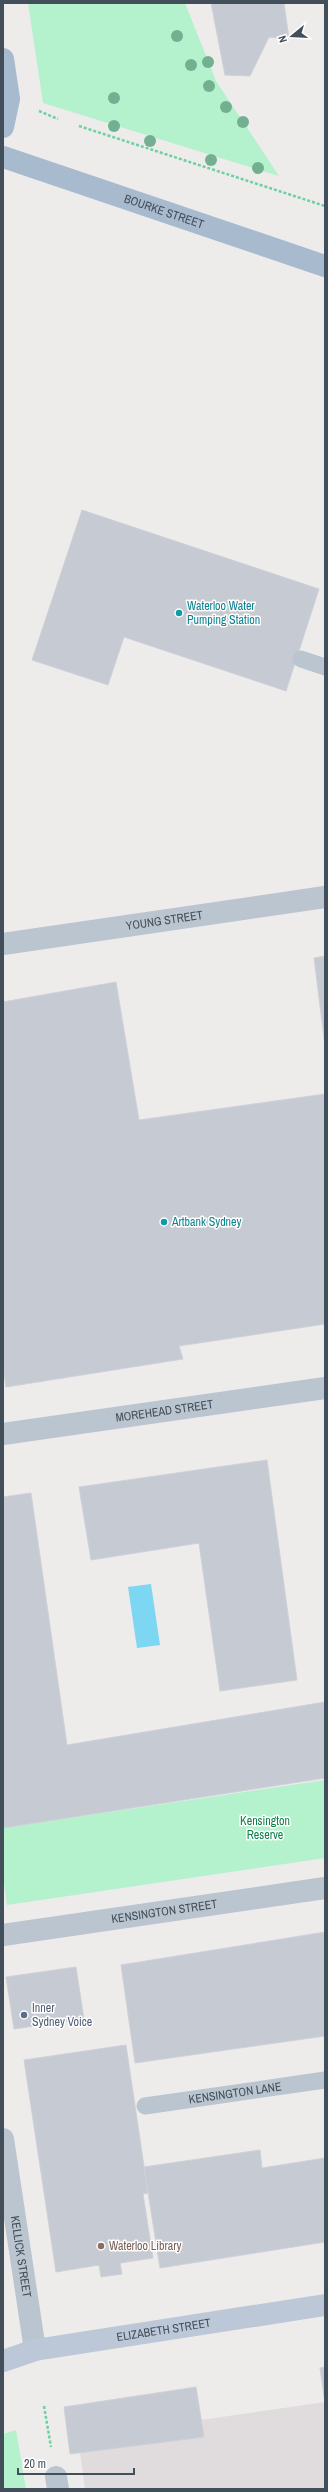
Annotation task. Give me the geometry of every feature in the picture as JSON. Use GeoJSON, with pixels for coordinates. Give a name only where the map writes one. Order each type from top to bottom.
{"type":"FeatureCollection","features":[{"type":"Feature","properties":{"kind":"main road"},"geometry":{"type":"LineString","coordinates":[[3,59],[9,99],[3,127]]}},
{"type":"Feature","properties":{"kind":"main road","name":"BOURKE STREET"},"geometry":{"type":"LineString","coordinates":[[3,157],[325,266]]}},
{"type":"Feature","properties":{"kind":"main road","name":"ELIZABETH STREET"},"geometry":{"type":"LineString","coordinates":[[3,2361],[35,2350],[325,2305]]}},
{"type":"Feature","properties":{"kind":"street","name":"YOUNG STREET"},"geometry":{"type":"LineString","coordinates":[[3,944],[325,897]]}},
{"type":"Feature","properties":{"kind":"street","name":"MOREHEAD STREET"},"geometry":{"type":"LineString","coordinates":[[3,1434],[325,1388]]}},
{"type":"Feature","properties":{"kind":"street","name":"KENSINGTON STREET"},"geometry":{"type":"LineString","coordinates":[[3,1935],[325,1888]]}},
{"type":"Feature","properties":{"kind":"street","name":"KELLICK STREET"},"geometry":{"type":"LineString","coordinates":[[3,2139],[35,2350]]}},
{"type":"Feature","properties":{"kind":"lane"},"geometry":{"type":"LineString","coordinates":[[301,659],[325,667]]}},
{"type":"Feature","properties":{"kind":"lane","name":"KENSINGTON LANE"},"geometry":{"type":"LineString","coordinates":[[145,2106],[325,2080]]}},
{"type":"Feature","properties":{"kind":"path"},"geometry":{"type":"LineString","coordinates":[[79,126],[325,206]]}},
{"type":"Feature","properties":{"kind":"path"},"geometry":{"type":"LineString","coordinates":[[44,2406],[57,2483]]}},
{"type":"Feature","properties":{"kind":"shaded area"},"geometry":{"type":"Polygon","coordinates":[[[325,2402],[325,2489],[85,2489],[78,2438],[325,2402]]]}},
{"type":"Feature","properties":{"kind":"green space"},"geometry":{"type":"Polygon","coordinates":[[[28,3],[185,3],[216,81],[279,176],[43,103],[28,3]]]}},
{"type":"Feature","properties":{"kind":"green space","name":"Kensington Reserve"},"geometry":{"type":"Polygon","coordinates":[[[325,1780],[325,1858],[7,1905],[3,1875],[3,1828],[325,1780]]]}},
{"type":"Feature","properties":{"kind":"green space"},"geometry":{"type":"Polygon","coordinates":[[[16,2430],[26,2489],[3,2489],[3,2434],[16,2430]]]}},
{"type":"Feature","properties":{"kind":"water"},"geometry":{"type":"Polygon","coordinates":[[[151,1584],[160,1645],[137,1648],[128,1587],[151,1584]]]}},
{"type":"Feature","properties":{"kind":"building"},"geometry":{"type":"Polygon","coordinates":[[[211,3],[284,3],[289,39],[269,37],[250,76],[225,75],[211,3]]]}},
{"type":"Feature","properties":{"kind":"building","name":"Waterloo Water Pumping Station"},"geometry":{"type":"Polygon","coordinates":[[[82,510],[319,589],[286,691],[124,637],[108,685],[32,660],[82,510]]]}},
{"type":"Feature","properties":{"kind":"building"},"geometry":{"type":"Polygon","coordinates":[[[325,956],[325,1046],[314,958],[325,956]]]}},
{"type":"Feature","properties":{"kind":"building","name":"Artbank Sydney"},"geometry":{"type":"Polygon","coordinates":[[[116,982],[139,1120],[325,1094],[325,1324],[179,1346],[183,1359],[6,1387],[3,1367],[3,1002],[116,982]]]}},
{"type":"Feature","properties":{"kind":"building"},"geometry":{"type":"Polygon","coordinates":[[[267,1460],[297,1680],[220,1691],[199,1543],[91,1560],[79,1487],[267,1460]]]}},
{"type":"Feature","properties":{"kind":"building"},"geometry":{"type":"Polygon","coordinates":[[[31,1493],[67,1745],[325,1702],[325,1778],[3,1828],[3,1497],[31,1493]]]}},
{"type":"Feature","properties":{"kind":"building"},"geometry":{"type":"Polygon","coordinates":[[[325,1932],[325,2036],[135,2063],[121,1965],[325,1932]]]}},
{"type":"Feature","properties":{"kind":"building"},"geometry":{"type":"Polygon","coordinates":[[[76,1967],[84,2019],[14,2029],[6,1977],[76,1967]]]}},
{"type":"Feature","properties":{"kind":"building"},"geometry":{"type":"Polygon","coordinates":[[[126,2045],[148,2193],[143,2194],[153,2258],[120,2263],[122,2274],[101,2277],[99,2265],[56,2272],[24,2060],[126,2045]]]}},
{"type":"Feature","properties":{"kind":"building"},"geometry":{"type":"Polygon","coordinates":[[[260,2150],[262,2168],[325,2158],[325,2242],[160,2268],[144,2167],[260,2150]]]}},
{"type":"Feature","properties":{"kind":"building"},"geometry":{"type":"Polygon","coordinates":[[[325,2367],[325,2403],[320,2368],[325,2367]]]}},
{"type":"Feature","properties":{"kind":"building"},"geometry":{"type":"Polygon","coordinates":[[[196,2387],[204,2437],[70,2454],[64,2407],[196,2387]]]}},
{"type":"Feature","properties":{"kind":"place","name":"Waterloo Water Pumping Station"},"geometry":{"type":"Point","coordinates":[179,613]}},
{"type":"Feature","properties":{"kind":"place","name":"Artbank Sydney"},"geometry":{"type":"Point","coordinates":[164,1222]}},
{"type":"Feature","properties":{"kind":"place","name":"Inner Sydney Voice"},"geometry":{"type":"Point","coordinates":[24,2015]}},
{"type":"Feature","properties":{"kind":"place","name":"Waterloo Library"},"geometry":{"type":"Point","coordinates":[101,2246]}}]}
